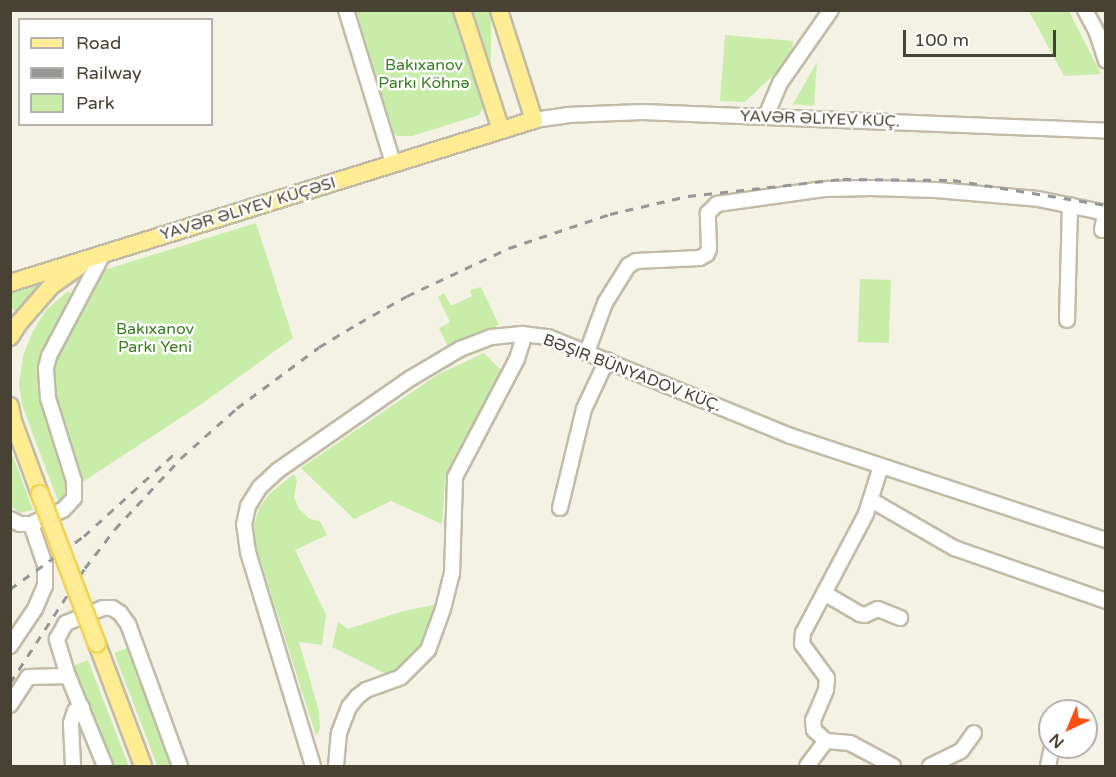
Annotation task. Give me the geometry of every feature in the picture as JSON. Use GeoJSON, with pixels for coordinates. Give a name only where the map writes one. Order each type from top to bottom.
{"type":"FeatureCollection","features":[{"type":"Feature","properties":{"kind":"main road"},"geometry":{"type":"LineString","coordinates":[[462,10],[492,100],[495,131]]}},
{"type":"Feature","properties":{"kind":"main road"},"geometry":{"type":"LineString","coordinates":[[393,163],[534,120],[499,10]]}},
{"type":"Feature","properties":{"kind":"main road","name":"YAVƏR ƏLIYEV KÜÇƏSI"},"geometry":{"type":"LineString","coordinates":[[103,254],[393,163]]}},
{"type":"Feature","properties":{"kind":"main road"},"geometry":{"type":"LineString","coordinates":[[10,283],[103,254]]}},
{"type":"Feature","properties":{"kind":"main road"},"geometry":{"type":"LineString","coordinates":[[10,337],[51,286],[70,272],[103,254]]}},
{"type":"Feature","properties":{"kind":"main road"},"geometry":{"type":"LineString","coordinates":[[11,415],[143,766]]}},
{"type":"Feature","properties":{"kind":"street"},"geometry":{"type":"LineString","coordinates":[[346,10],[393,163]]}},
{"type":"Feature","properties":{"kind":"street"},"geometry":{"type":"LineString","coordinates":[[766,116],[780,83],[831,10]]}},
{"type":"Feature","properties":{"kind":"street"},"geometry":{"type":"LineString","coordinates":[[1085,10],[1097,33],[1106,61]]}},
{"type":"Feature","properties":{"kind":"street","name":"YAVƏR ƏLIYEV KÜÇ."},"geometry":{"type":"LineString","coordinates":[[534,120],[568,115],[616,113],[766,116],[1106,131]]}},
{"type":"Feature","properties":{"kind":"street"},"geometry":{"type":"LineString","coordinates":[[587,352],[605,303],[628,266],[636,261],[700,258],[707,254],[709,249],[708,213],[717,204],[824,189],[871,188],[994,195],[1070,205],[1105,213],[1102,230]]}},
{"type":"Feature","properties":{"kind":"street"},"geometry":{"type":"LineString","coordinates":[[1067,320],[1070,205]]}},
{"type":"Feature","properties":{"kind":"street"},"geometry":{"type":"LineString","coordinates":[[10,519],[20,524],[31,524],[63,510],[74,498],[74,481],[48,398],[46,368],[49,356],[103,254]]}},
{"type":"Feature","properties":{"kind":"street"},"geometry":{"type":"LineString","coordinates":[[336,766],[339,733],[353,702],[366,690],[401,677],[411,670],[428,650],[445,603],[452,574],[455,477],[517,359],[522,334]]}},
{"type":"Feature","properties":{"kind":"street","name":"BƏŞIR BÜNYADOV KÜÇ."},"geometry":{"type":"LineString","coordinates":[[313,766],[248,552],[244,525],[248,506],[260,487],[277,471],[433,364],[492,337],[522,334],[548,337],[791,436],[1106,540]]}},
{"type":"Feature","properties":{"kind":"street"},"geometry":{"type":"LineString","coordinates":[[560,508],[584,409],[607,360]]}},
{"type":"Feature","properties":{"kind":"street"},"geometry":{"type":"LineString","coordinates":[[881,466],[871,500],[803,633],[802,644],[827,678],[826,690],[812,724],[826,741],[850,743],[893,766]]}},
{"type":"Feature","properties":{"kind":"street"},"geometry":{"type":"LineString","coordinates":[[871,500],[954,548],[1106,601]]}},
{"type":"Feature","properties":{"kind":"street"},"geometry":{"type":"LineString","coordinates":[[10,646],[34,609],[45,586],[45,565],[31,524]]}},
{"type":"Feature","properties":{"kind":"street"},"geometry":{"type":"LineString","coordinates":[[824,593],[860,614],[865,615],[878,609],[900,618]]}},
{"type":"Feature","properties":{"kind":"street"},"geometry":{"type":"LineString","coordinates":[[105,766],[68,676],[57,639],[63,626],[74,619],[103,608],[111,608],[128,624],[180,766]]}},
{"type":"Feature","properties":{"kind":"street"},"geometry":{"type":"LineString","coordinates":[[10,705],[28,677],[68,676]]}},
{"type":"Feature","properties":{"kind":"street"},"geometry":{"type":"LineString","coordinates":[[73,766],[72,716],[82,707]]}},
{"type":"Feature","properties":{"kind":"street"},"geometry":{"type":"LineString","coordinates":[[930,766],[962,751],[974,733]]}},
{"type":"Feature","properties":{"kind":"street"},"geometry":{"type":"LineString","coordinates":[[807,766],[826,741]]}},
{"type":"Feature","properties":{"kind":"green space","name":"Bakıxanov Parkı Köhnə"},"geometry":{"type":"Polygon","coordinates":[[[353,11],[456,11],[485,103],[479,115],[412,136],[397,136],[390,131],[353,11]]]}},
{"type":"Feature","properties":{"kind":"green space"},"geometry":{"type":"Polygon","coordinates":[[[471,11],[491,11],[491,93],[471,93],[471,11]]]}},
{"type":"Feature","properties":{"kind":"green space"},"geometry":{"type":"Polygon","coordinates":[[[1029,11],[1069,11],[1101,74],[1064,76],[1029,11]]]}},
{"type":"Feature","properties":{"kind":"green space"},"geometry":{"type":"Polygon","coordinates":[[[725,35],[793,41],[791,58],[745,102],[720,101],[725,35]]]}},
{"type":"Feature","properties":{"kind":"green space"},"geometry":{"type":"Polygon","coordinates":[[[817,62],[814,106],[793,104],[817,62]]]}},
{"type":"Feature","properties":{"kind":"green space","name":"Bakıxanov Parkı Yeni"},"geometry":{"type":"Polygon","coordinates":[[[256,223],[293,338],[200,405],[81,483],[55,404],[51,382],[58,349],[101,271],[256,223]]]}},
{"type":"Feature","properties":{"kind":"green space"},"geometry":{"type":"Polygon","coordinates":[[[45,279],[18,316],[11,306],[11,291],[45,279]]]}},
{"type":"Feature","properties":{"kind":"green space"},"geometry":{"type":"Polygon","coordinates":[[[860,279],[891,280],[889,343],[858,342],[860,279]]]}},
{"type":"Feature","properties":{"kind":"green space"},"geometry":{"type":"Polygon","coordinates":[[[481,287],[499,325],[448,347],[439,328],[450,322],[438,297],[444,293],[451,306],[472,296],[470,290],[481,287]]]}},
{"type":"Feature","properties":{"kind":"green space"},"geometry":{"type":"Polygon","coordinates":[[[68,291],[73,295],[72,302],[41,365],[41,394],[69,490],[58,501],[22,405],[19,384],[23,356],[32,333],[46,310],[68,291]]]}},
{"type":"Feature","properties":{"kind":"green space"},"geometry":{"type":"Polygon","coordinates":[[[484,353],[504,373],[458,450],[445,481],[442,524],[391,501],[354,519],[301,468],[437,375],[484,353]]]}},
{"type":"Feature","properties":{"kind":"green space"},"geometry":{"type":"Polygon","coordinates":[[[11,451],[33,510],[19,513],[11,506],[11,451]]]}},
{"type":"Feature","properties":{"kind":"green space"},"geometry":{"type":"Polygon","coordinates":[[[294,474],[297,480],[294,497],[299,509],[310,519],[320,521],[327,535],[295,550],[326,615],[322,645],[299,642],[319,711],[320,729],[316,736],[256,546],[254,525],[259,508],[270,493],[294,474]]]}},
{"type":"Feature","properties":{"kind":"green space"},"geometry":{"type":"Polygon","coordinates":[[[438,604],[423,645],[411,663],[397,671],[386,674],[332,647],[338,622],[348,629],[400,612],[438,604]]]}},
{"type":"Feature","properties":{"kind":"green space"},"geometry":{"type":"Polygon","coordinates":[[[130,647],[176,766],[157,766],[114,653],[130,647]]]}},
{"type":"Feature","properties":{"kind":"green space"},"geometry":{"type":"Polygon","coordinates":[[[88,660],[129,766],[110,766],[72,666],[88,660]]]}},
{"type":"Feature","properties":{"kind":"railway"},"geometry":{"type":"LineString","coordinates":[[10,683],[85,568],[115,529],[181,458],[237,408],[319,347],[359,323],[407,296],[509,248],[610,214],[688,196],[843,179],[953,180],[1106,205]]}},
{"type":"Feature","properties":{"kind":"railway"},"geometry":{"type":"LineString","coordinates":[[10,589],[84,536],[174,454]]}}]}
